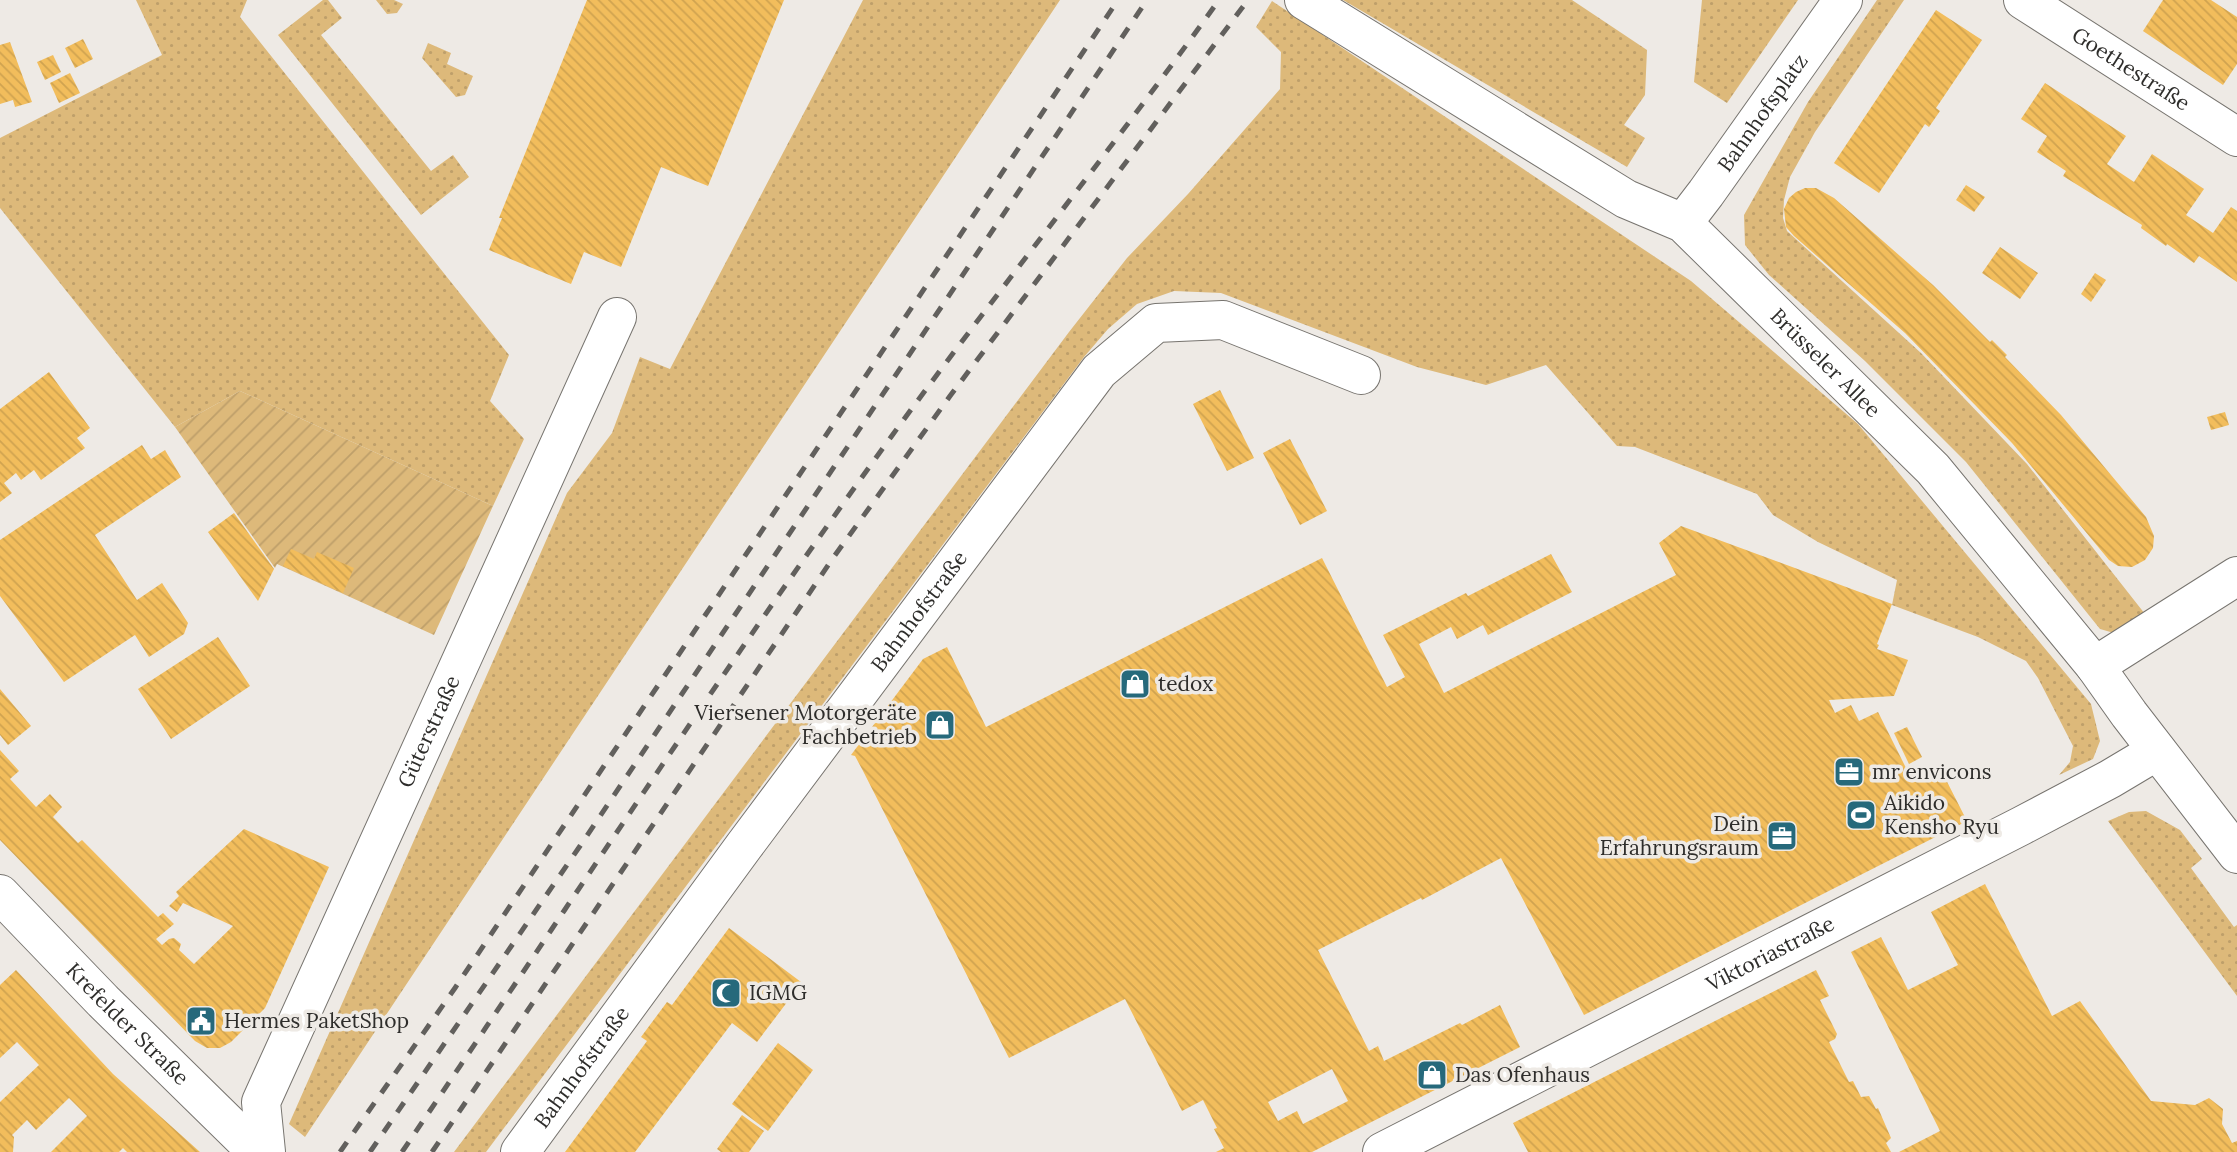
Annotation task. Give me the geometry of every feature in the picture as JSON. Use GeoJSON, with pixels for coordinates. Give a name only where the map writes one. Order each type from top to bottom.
{"type":"FeatureCollection","features":[{"type":"Feature","properties":{"kind":"street","name":"Brüsseler Allee"},"geometry":{"type":"LineString","coordinates":[[1304,0],[1626,199],[1683,223],[1933,469],[2095,666],[2237,854]]}},
{"type":"Feature","properties":{"kind":"street","name":"Bahnhofsplatz"},"geometry":{"type":"LineString","coordinates":[[1683,223],[1843,0]]}},
{"type":"Feature","properties":{"kind":"street","name":"Goethestraße"},"geometry":{"type":"LineString","coordinates":[[2023,0],[2237,137]]}},
{"type":"Feature","properties":{"kind":"street","name":"Güterstraße"},"geometry":{"type":"LineString","coordinates":[[266,1152],[261,1102],[617,317]]}},
{"type":"Feature","properties":{"kind":"street","name":"Bahnhofstraße"},"geometry":{"type":"LineString","coordinates":[[520,1152],[744,846],[1099,371],[1156,323],[1223,320],[1361,375]]}},
{"type":"Feature","properties":{"kind":"street"},"geometry":{"type":"LineString","coordinates":[[2095,666],[2237,576]]}},
{"type":"Feature","properties":{"kind":"street","name":"Viktoriastraße"},"geometry":{"type":"LineString","coordinates":[[1382,1152],[2021,826],[2157,751]]}},
{"type":"Feature","properties":{"kind":"street","name":"Krefelder Straße"},"geometry":{"type":"LineString","coordinates":[[0,894],[103,1001],[257,1152]]}},
{"type":"Feature","properties":{"kind":"shaded area"},"geometry":{"type":"Polygon","coordinates":[[[136,0],[247,0],[240,17],[509,355],[490,401],[524,439],[493,506],[240,391],[175,427],[0,208],[0,138],[162,55],[136,0]]]}},
{"type":"Feature","properties":{"kind":"shaded area"},"geometry":{"type":"Polygon","coordinates":[[[323,0],[328,0],[342,18],[321,35],[431,171],[453,155],[469,177],[421,215],[278,35],[323,0]]]}},
{"type":"Feature","properties":{"kind":"shaded area"},"geometry":{"type":"Polygon","coordinates":[[[376,0],[394,0],[403,4],[397,13],[387,14],[376,0]]]}},
{"type":"Feature","properties":{"kind":"shaded area"},"geometry":{"type":"Polygon","coordinates":[[[863,0],[1060,0],[305,1137],[289,1124],[567,493],[612,433],[640,357],[670,369],[863,0]]]}},
{"type":"Feature","properties":{"kind":"shaded area"},"geometry":{"type":"Polygon","coordinates":[[[1343,0],[1572,0],[1647,50],[1645,95],[1624,125],[1645,138],[1627,167],[1343,0]]]}},
{"type":"Feature","properties":{"kind":"shaded area"},"geometry":{"type":"Polygon","coordinates":[[[1702,0],[1798,0],[1727,103],[1694,82],[1702,0]]]}},
{"type":"Feature","properties":{"kind":"shaded area"},"geometry":{"type":"Polygon","coordinates":[[[1877,0],[1904,0],[1815,132],[1790,177],[1783,218],[1787,231],[1921,353],[2027,464],[2145,614],[2114,633],[2100,629],[1966,462],[1865,361],[1769,275],[1745,245],[1744,215],[1808,102],[1877,0]]]}},
{"type":"Feature","properties":{"kind":"shaded area"},"geometry":{"type":"Polygon","coordinates":[[[1272,1],[1691,281],[1858,424],[2091,704],[2100,741],[2093,759],[2059,775],[2070,762],[2073,746],[2038,678],[2026,661],[1978,637],[1892,605],[1897,580],[1818,542],[1773,515],[1757,494],[1635,447],[1617,446],[1546,365],[1486,385],[1417,367],[1221,293],[1174,291],[1137,304],[1108,329],[1084,357],[486,1152],[454,1152],[1069,332],[1127,258],[1188,194],[1280,89],[1281,52],[1256,27],[1272,1]]]}},
{"type":"Feature","properties":{"kind":"shaded area"},"geometry":{"type":"Polygon","coordinates":[[[428,43],[451,53],[447,64],[473,76],[465,95],[456,97],[422,58],[428,43]]]}},
{"type":"Feature","properties":{"kind":"shaded area"},"geometry":{"type":"Polygon","coordinates":[[[240,391],[493,506],[434,635],[277,564],[275,568],[175,427],[240,391]]]}},
{"type":"Feature","properties":{"kind":"shaded area"},"geometry":{"type":"Polygon","coordinates":[[[2146,811],[2180,830],[2202,859],[2191,868],[2234,927],[2237,925],[2237,996],[2108,821],[2129,812],[2146,811]]]}},
{"type":"Feature","properties":{"kind":"building"},"geometry":{"type":"Polygon","coordinates":[[[587,0],[784,0],[708,186],[661,167],[621,267],[584,252],[571,284],[489,250],[502,218],[499,218],[587,0]]]}},
{"type":"Feature","properties":{"kind":"building"},"geometry":{"type":"Polygon","coordinates":[[[2163,0],[2211,0],[2237,17],[2237,64],[2223,85],[2143,31],[2163,0]]]}},
{"type":"Feature","properties":{"kind":"building"},"geometry":{"type":"Polygon","coordinates":[[[1936,10],[1982,40],[1936,108],[1940,111],[1929,127],[1925,124],[1879,193],[1834,163],[1936,10]]]}},
{"type":"Feature","properties":{"kind":"building"},"geometry":{"type":"Polygon","coordinates":[[[83,39],[93,59],[75,68],[65,48],[83,39]]]}},
{"type":"Feature","properties":{"kind":"building"},"geometry":{"type":"Polygon","coordinates":[[[10,42],[32,102],[15,107],[13,100],[0,104],[0,45],[10,42]]]}},
{"type":"Feature","properties":{"kind":"building"},"geometry":{"type":"Polygon","coordinates":[[[53,55],[61,72],[45,80],[37,62],[53,55]]]}},
{"type":"Feature","properties":{"kind":"building"},"geometry":{"type":"Polygon","coordinates":[[[70,73],[80,93],[59,103],[50,83],[70,73]]]}},
{"type":"Feature","properties":{"kind":"building"},"geometry":{"type":"Polygon","coordinates":[[[2045,83],[2126,136],[2107,164],[2134,182],[2152,154],[2204,189],[2186,215],[2213,233],[2231,207],[2237,211],[2237,282],[2199,256],[2194,263],[2167,244],[2166,246],[2141,228],[2142,225],[2063,176],[2066,171],[2037,152],[2047,136],[2021,119],[2045,83]]]}},
{"type":"Feature","properties":{"kind":"building"},"geometry":{"type":"Polygon","coordinates":[[[1966,185],[1985,197],[1974,212],[1956,200],[1966,185]]]}},
{"type":"Feature","properties":{"kind":"building"},"geometry":{"type":"Polygon","coordinates":[[[1805,188],[1816,188],[1834,198],[1933,285],[1990,342],[1992,340],[2007,355],[2005,357],[2061,415],[2146,517],[2154,536],[2153,548],[2145,560],[2132,567],[2118,566],[2109,560],[2012,443],[1905,333],[1794,236],[1786,227],[1784,209],[1789,198],[1805,188]]]}},
{"type":"Feature","properties":{"kind":"building"},"geometry":{"type":"Polygon","coordinates":[[[2000,247],[2038,273],[2020,299],[1982,273],[2000,247]]]}},
{"type":"Feature","properties":{"kind":"building"},"geometry":{"type":"Polygon","coordinates":[[[2095,273],[2106,280],[2091,302],[2081,294],[2095,273]]]}},
{"type":"Feature","properties":{"kind":"building"},"geometry":{"type":"Polygon","coordinates":[[[49,372],[90,428],[77,438],[85,448],[41,480],[34,470],[21,480],[16,473],[4,483],[12,493],[0,502],[0,409],[49,372]]]}},
{"type":"Feature","properties":{"kind":"building"},"geometry":{"type":"Polygon","coordinates":[[[1220,390],[1254,458],[1227,471],[1193,404],[1220,390]]]}},
{"type":"Feature","properties":{"kind":"building"},"geometry":{"type":"Polygon","coordinates":[[[2225,412],[2229,425],[2211,430],[2207,417],[2225,412]]]}},
{"type":"Feature","properties":{"kind":"building"},"geometry":{"type":"Polygon","coordinates":[[[1290,439],[1327,511],[1300,525],[1263,453],[1290,439]]]}},
{"type":"Feature","properties":{"kind":"building"},"geometry":{"type":"Polygon","coordinates":[[[142,445],[151,459],[165,450],[181,477],[95,535],[137,600],[162,583],[188,623],[184,634],[149,657],[135,635],[64,682],[0,596],[0,540],[142,445]]]}},
{"type":"Feature","properties":{"kind":"building"},"geometry":{"type":"Polygon","coordinates":[[[234,513],[274,569],[258,601],[208,532],[234,513]]]}},
{"type":"Feature","properties":{"kind":"building"},"geometry":{"type":"Polygon","coordinates":[[[1681,526],[1892,604],[1877,649],[1908,660],[1894,696],[1829,700],[1835,713],[1851,705],[1859,721],[1878,712],[1913,782],[1940,768],[1967,821],[1584,1015],[1501,858],[1318,950],[1369,1051],[1378,1046],[1384,1061],[1500,1005],[1520,1047],[1312,1152],[1216,1152],[1224,1148],[1203,1100],[1182,1111],[1125,999],[1009,1058],[862,769],[855,756],[851,755],[923,659],[947,647],[986,727],[1322,558],[1387,687],[1405,677],[1383,635],[1551,554],[1572,592],[1488,635],[1483,625],[1457,639],[1451,627],[1419,644],[1444,693],[1676,575],[1659,543],[1681,526]],[[1332,1069],[1268,1102],[1278,1121],[1297,1111],[1303,1124],[1348,1101],[1332,1069]]]}},
{"type":"Feature","properties":{"kind":"building"},"geometry":{"type":"Polygon","coordinates":[[[291,549],[314,559],[317,552],[354,568],[343,593],[283,566],[291,549]]]}},
{"type":"Feature","properties":{"kind":"building"},"geometry":{"type":"Polygon","coordinates":[[[218,637],[250,686],[171,739],[138,689],[218,637]]]}},
{"type":"Feature","properties":{"kind":"building"},"geometry":{"type":"Polygon","coordinates":[[[0,689],[31,726],[8,745],[0,735],[0,689]]]}},
{"type":"Feature","properties":{"kind":"building"},"geometry":{"type":"Polygon","coordinates":[[[1907,727],[1922,757],[1909,764],[1894,733],[1907,727]]]}},
{"type":"Feature","properties":{"kind":"building"},"geometry":{"type":"Polygon","coordinates":[[[0,750],[19,771],[10,779],[36,807],[50,794],[62,807],[53,817],[78,843],[82,840],[158,917],[163,913],[174,924],[156,939],[162,945],[174,938],[181,944],[179,950],[194,964],[233,926],[183,903],[177,912],[169,906],[179,896],[176,892],[244,829],[329,867],[265,1008],[231,1042],[220,1048],[207,1048],[195,1041],[0,840],[0,750]]]}},
{"type":"Feature","properties":{"kind":"building"},"geometry":{"type":"Polygon","coordinates":[[[1985,884],[2052,1016],[2080,1001],[2151,1101],[2195,1105],[2209,1098],[2223,1109],[2222,1124],[2232,1143],[2237,1141],[2237,1152],[1899,1152],[1940,1131],[1851,952],[1881,937],[1908,990],[1958,965],[1931,912],[1985,884]]]}},
{"type":"Feature","properties":{"kind":"building"},"geometry":{"type":"Polygon","coordinates":[[[729,928],[801,982],[800,985],[757,1042],[732,1023],[635,1152],[565,1152],[647,1041],[641,1037],[667,1002],[672,1005],[729,928]]]}},
{"type":"Feature","properties":{"kind":"building"},"geometry":{"type":"Polygon","coordinates":[[[16,970],[113,1074],[200,1152],[127,1152],[123,1148],[119,1152],[51,1152],[87,1116],[69,1098],[36,1130],[27,1120],[12,1135],[13,1152],[0,1152],[0,1102],[39,1065],[17,1042],[0,1058],[0,985],[16,970]]]}},
{"type":"Feature","properties":{"kind":"building"},"geometry":{"type":"Polygon","coordinates":[[[1816,970],[1829,996],[1820,1000],[1837,1034],[1835,1039],[1829,1042],[1849,1082],[1853,1081],[1861,1097],[1869,1096],[1876,1109],[1878,1108],[1891,1138],[1886,1143],[1891,1152],[1528,1152],[1513,1123],[1816,970]]]}},
{"type":"Feature","properties":{"kind":"building"},"geometry":{"type":"Polygon","coordinates":[[[778,1043],[813,1070],[768,1131],[732,1104],[778,1043]]]}},
{"type":"Feature","properties":{"kind":"building"},"geometry":{"type":"Polygon","coordinates":[[[742,1115],[764,1131],[749,1152],[721,1152],[717,1149],[742,1115]]]}},
{"type":"Feature","properties":{"kind":"railway"},"geometry":{"type":"LineString","coordinates":[[340,1152],[455,988],[1118,0]]}},
{"type":"Feature","properties":{"kind":"railway"},"geometry":{"type":"LineString","coordinates":[[370,1152],[580,846],[1147,0]]}},
{"type":"Feature","properties":{"kind":"railway"},"geometry":{"type":"LineString","coordinates":[[402,1152],[704,703],[828,525],[931,382],[1219,0]]}},
{"type":"Feature","properties":{"kind":"railway"},"geometry":{"type":"LineString","coordinates":[[432,1152],[833,558],[950,396],[1248,0]]}},
{"type":"Feature","properties":{"kind":"place","name":"tedox"},"geometry":{"type":"Point","coordinates":[1135,684]}},
{"type":"Feature","properties":{"kind":"place","name":"Viersener Motorgeräte Fachbetrieb"},"geometry":{"type":"Point","coordinates":[940,725]}},
{"type":"Feature","properties":{"kind":"place","name":"mr envicons"},"geometry":{"type":"Point","coordinates":[1849,772]}},
{"type":"Feature","properties":{"kind":"place","name":"Aikido Kensho Ryu"},"geometry":{"type":"Point","coordinates":[1861,815]}},
{"type":"Feature","properties":{"kind":"place","name":"Dein Erfahrungsraum"},"geometry":{"type":"Point","coordinates":[1782,836]}},
{"type":"Feature","properties":{"kind":"place","name":"IGMG"},"geometry":{"type":"Point","coordinates":[726,993]}},
{"type":"Feature","properties":{"kind":"place","name":"Hermes PaketShop"},"geometry":{"type":"Point","coordinates":[201,1021]}},
{"type":"Feature","properties":{"kind":"place","name":"Das Ofenhaus"},"geometry":{"type":"Point","coordinates":[1432,1075]}}]}
